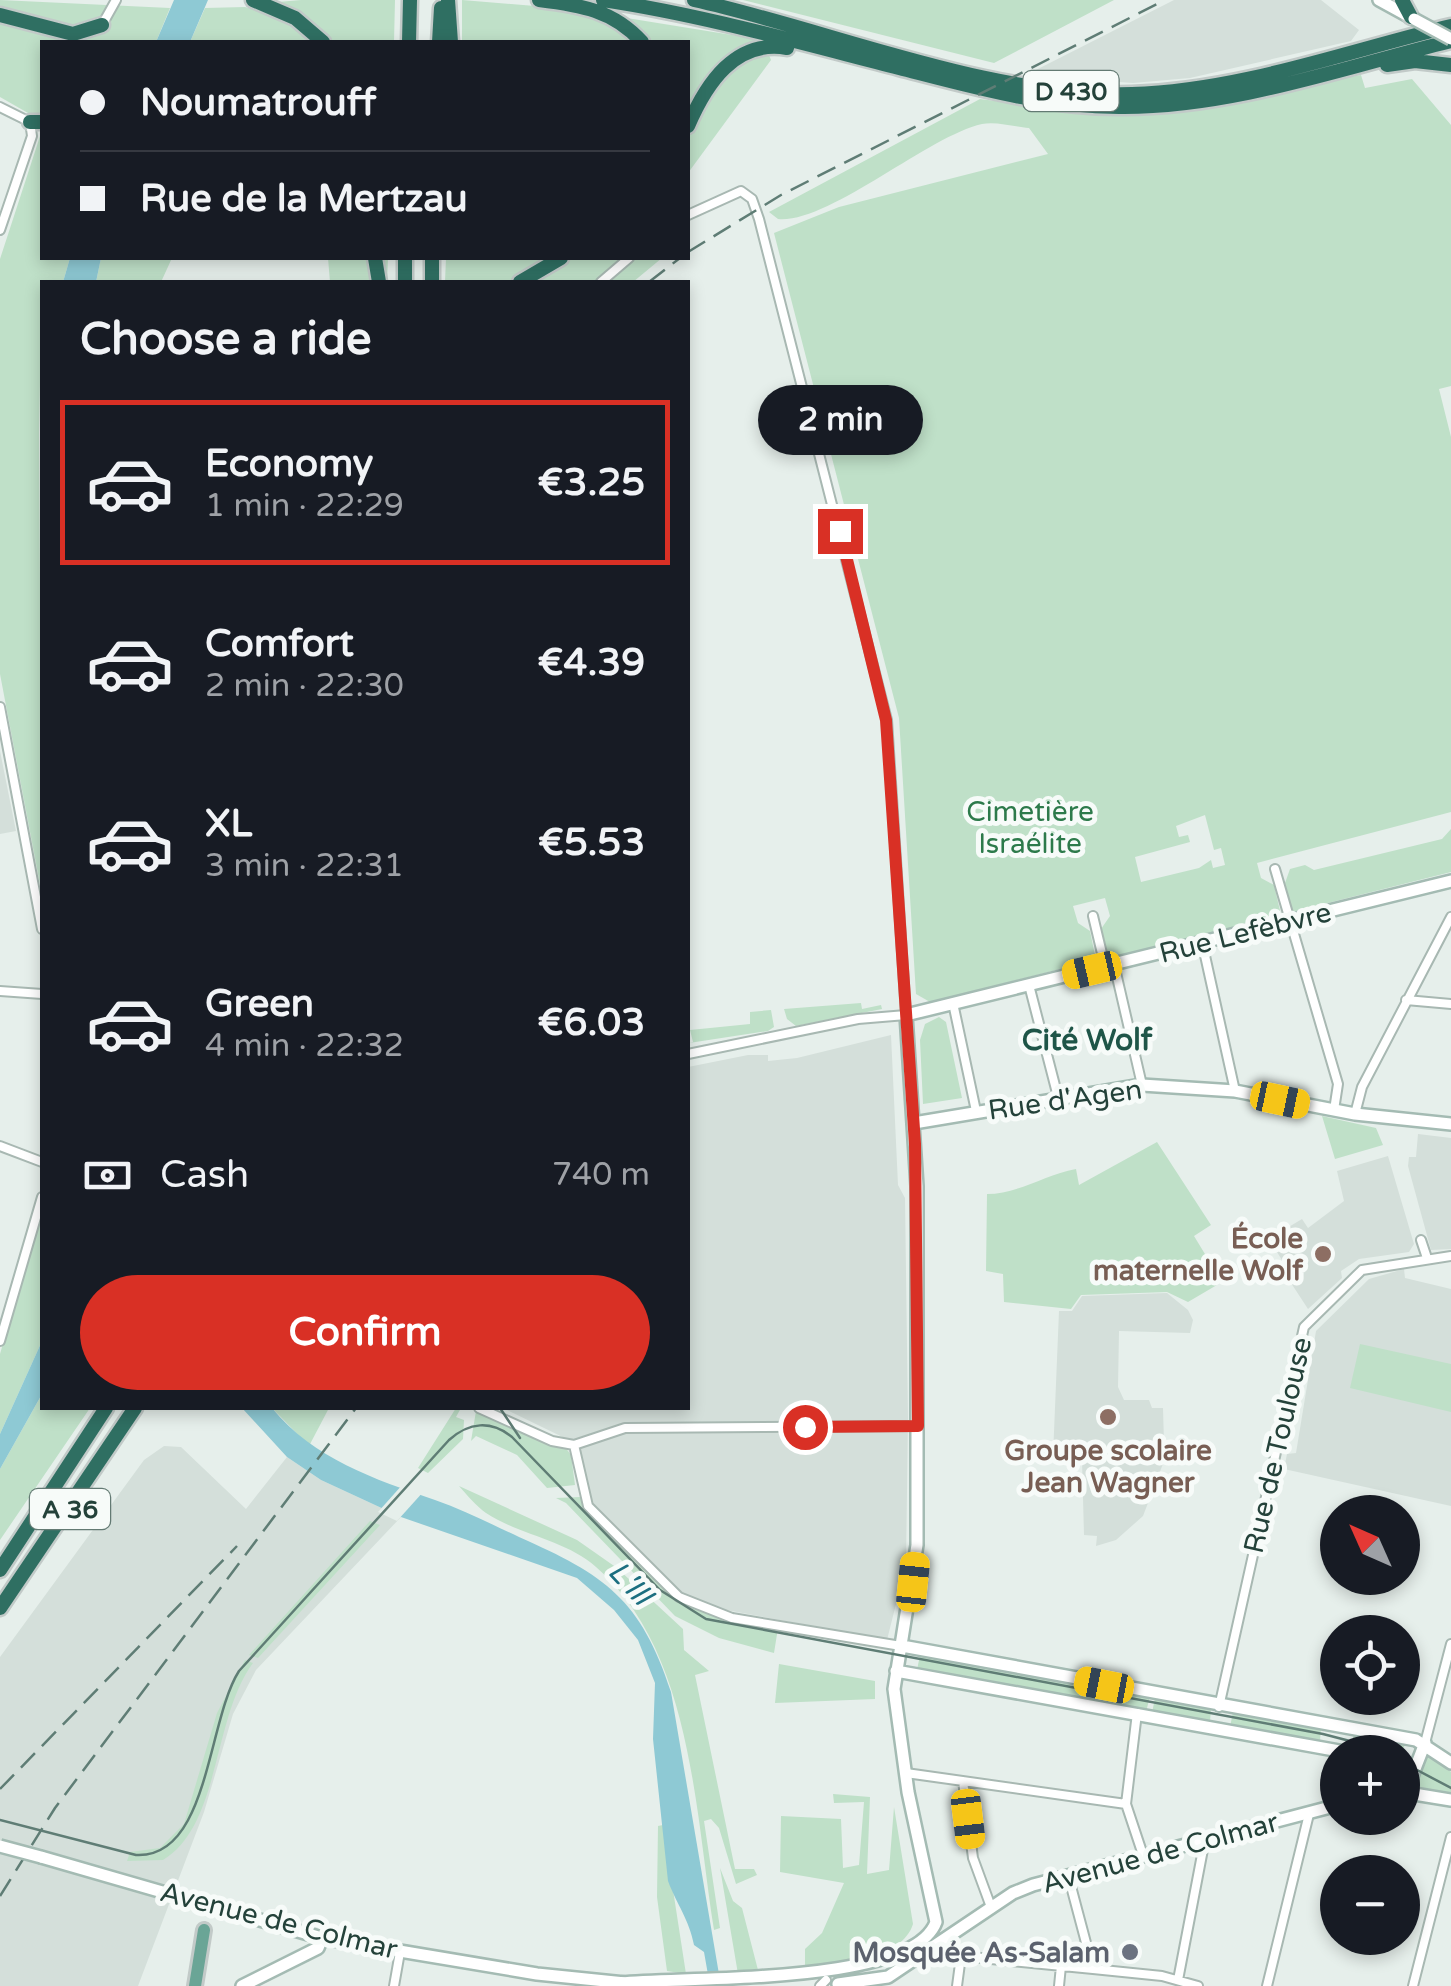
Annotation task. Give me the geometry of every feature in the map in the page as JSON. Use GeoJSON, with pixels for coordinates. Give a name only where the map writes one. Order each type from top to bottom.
{"type":"FeatureCollection","features":[{"type":"Feature","properties":{"kind":"highway"},"geometry":{"type":"LineString","coordinates":[[253,0],[295,18],[321,40]]}},
{"type":"Feature","properties":{"kind":"highway"},"geometry":{"type":"LineString","coordinates":[[406,0],[406,40]]}},
{"type":"Feature","properties":{"kind":"highway"},"geometry":{"type":"LineString","coordinates":[[439,40],[444,0]]}},
{"type":"Feature","properties":{"kind":"highway"},"geometry":{"type":"LineString","coordinates":[[444,0],[451,40]]}},
{"type":"Feature","properties":{"kind":"highway"},"geometry":{"type":"LineString","coordinates":[[539,0],[596,10],[640,40]]}},
{"type":"Feature","properties":{"kind":"highway","name":"D 430"},"geometry":{"type":"LineString","coordinates":[[603,0],[680,14],[1004,95],[1124,108],[1215,98],[1342,69],[1450,31]]}},
{"type":"Feature","properties":{"kind":"highway","name":"D 430"},"geometry":{"type":"LineString","coordinates":[[694,0],[1016,83],[1099,93],[1162,92],[1236,79],[1450,31]]}},
{"type":"Feature","properties":{"kind":"highway"},"geometry":{"type":"LineString","coordinates":[[1402,0],[1412,18]]}},
{"type":"Feature","properties":{"kind":"highway"},"geometry":{"type":"LineString","coordinates":[[0,15],[74,40]]}},
{"type":"Feature","properties":{"kind":"highway"},"geometry":{"type":"LineString","coordinates":[[56,31],[78,33],[102,24]]}},
{"type":"Feature","properties":{"kind":"highway"},"geometry":{"type":"LineString","coordinates":[[690,122],[716,76],[752,50],[774,46],[866,60]]}},
{"type":"Feature","properties":{"kind":"highway"},"geometry":{"type":"LineString","coordinates":[[1342,69],[1415,61],[1451,65]]}},
{"type":"Feature","properties":{"kind":"highway"},"geometry":{"type":"LineString","coordinates":[[523,280],[558,260]]}},
{"type":"Feature","properties":{"kind":"highway","name":"A 36"},"geometry":{"type":"LineString","coordinates":[[0,1570],[105,1410]]}},
{"type":"Feature","properties":{"kind":"highway","name":"A 36"},"geometry":{"type":"LineString","coordinates":[[0,1608],[134,1410]]}},
{"type":"Feature","properties":{"kind":"main road"},"geometry":{"type":"LineString","coordinates":[[1379,0],[1412,18],[1450,31]]}},
{"type":"Feature","properties":{"kind":"main road","name":"Rue Lefèbvre"},"geometry":{"type":"LineString","coordinates":[[906,1015],[1451,881]]}},
{"type":"Feature","properties":{"kind":"main road"},"geometry":{"type":"LineString","coordinates":[[906,1015],[914,1123],[917,1545],[894,1688],[928,1894],[936,1922],[950,1936]]}},
{"type":"Feature","properties":{"kind":"main road","name":"Rue d'Agen"},"geometry":{"type":"LineString","coordinates":[[914,1123],[1142,1085],[1235,1091],[1356,1114],[1451,1124]]}},
{"type":"Feature","properties":{"kind":"main road"},"geometry":{"type":"LineString","coordinates":[[902,1646],[1425,1743],[1451,1763]]}},
{"type":"Feature","properties":{"kind":"main road"},"geometry":{"type":"LineString","coordinates":[[896,1671],[1320,1747]]}},
{"type":"Feature","properties":{"kind":"main road"},"geometry":{"type":"LineString","coordinates":[[1216,1728],[1219,1706]]}},
{"type":"Feature","properties":{"kind":"main road"},"geometry":{"type":"LineString","coordinates":[[1420,1754],[1425,1743]]}},
{"type":"Feature","properties":{"kind":"main road"},"geometry":{"type":"LineString","coordinates":[[1420,1794],[1451,1800]]}},
{"type":"Feature","properties":{"kind":"main road","name":"Avenue de Colmar"},"geometry":{"type":"LineString","coordinates":[[0,1846],[322,1938],[400,1952],[621,1983],[825,1984],[888,1977],[1013,1892],[1320,1811]]}},
{"type":"Feature","properties":{"kind":"main road"},"geometry":{"type":"LineString","coordinates":[[928,1894],[950,1936]]}},
{"type":"Feature","properties":{"kind":"main road"},"geometry":{"type":"LineString","coordinates":[[195,1986],[208,1905]]}},
{"type":"Feature","properties":{"kind":"main road"},"geometry":{"type":"LineString","coordinates":[[929,1940],[936,1922]]}},
{"type":"Feature","properties":{"kind":"main road"},"geometry":{"type":"LineString","coordinates":[[929,1940],[950,1936]]}},
{"type":"Feature","properties":{"kind":"main road"},"geometry":{"type":"LineString","coordinates":[[242,1986],[318,1948],[322,1938]]}},
{"type":"Feature","properties":{"kind":"main road","name":"Avenue de Colmar"},"geometry":{"type":"LineString","coordinates":[[825,1984],[876,1966],[929,1940]]}},
{"type":"Feature","properties":{"kind":"street"},"geometry":{"type":"LineString","coordinates":[[102,24],[116,0]]}},
{"type":"Feature","properties":{"kind":"street"},"geometry":{"type":"LineString","coordinates":[[0,107],[36,122],[0,230]]}},
{"type":"Feature","properties":{"kind":"street"},"geometry":{"type":"LineString","coordinates":[[690,214],[741,191],[752,198],[759,218],[886,720],[906,1015]]}},
{"type":"Feature","properties":{"kind":"street"},"geometry":{"type":"LineString","coordinates":[[603,280],[626,260]]}},
{"type":"Feature","properties":{"kind":"street"},"geometry":{"type":"LineString","coordinates":[[0,708],[40,918]]}},
{"type":"Feature","properties":{"kind":"street"},"geometry":{"type":"LineString","coordinates":[[1275,869],[1338,1084],[1334,1110]]}},
{"type":"Feature","properties":{"kind":"street"},"geometry":{"type":"LineString","coordinates":[[1093,916],[1142,1085]]}},
{"type":"Feature","properties":{"kind":"street"},"geometry":{"type":"LineString","coordinates":[[1356,1114],[1362,1087],[1451,917]]}},
{"type":"Feature","properties":{"kind":"street"},"geometry":{"type":"LineString","coordinates":[[1202,942],[1235,1091]]}},
{"type":"Feature","properties":{"kind":"street"},"geometry":{"type":"LineString","coordinates":[[1030,985],[1058,1097]]}},
{"type":"Feature","properties":{"kind":"street"},"geometry":{"type":"LineString","coordinates":[[0,991],[40,994]]}},
{"type":"Feature","properties":{"kind":"street"},"geometry":{"type":"LineString","coordinates":[[1406,1000],[1451,1004]]}},
{"type":"Feature","properties":{"kind":"street"},"geometry":{"type":"LineString","coordinates":[[953,1004],[976,1111]]}},
{"type":"Feature","properties":{"kind":"street","name":"Rue Lefèbvre"},"geometry":{"type":"LineString","coordinates":[[690,1054],[858,1019],[906,1015]]}},
{"type":"Feature","properties":{"kind":"street"},"geometry":{"type":"LineString","coordinates":[[0,1146],[40,1161]]}},
{"type":"Feature","properties":{"kind":"street"},"geometry":{"type":"LineString","coordinates":[[0,1340],[40,1204]]}},
{"type":"Feature","properties":{"kind":"street"},"geometry":{"type":"LineString","coordinates":[[1422,1240],[1426,1258]]}},
{"type":"Feature","properties":{"kind":"street","name":"Rue de Toulouse"},"geometry":{"type":"LineString","coordinates":[[1219,1706],[1304,1327],[1362,1270],[1451,1256]]}},
{"type":"Feature","properties":{"kind":"street"},"geometry":{"type":"LineString","coordinates":[[483,1410],[552,1441],[574,1445],[625,1428],[918,1426]]}},
{"type":"Feature","properties":{"kind":"street"},"geometry":{"type":"LineString","coordinates":[[574,1445],[588,1506],[664,1584],[698,1608],[732,1618],[902,1646]]}},
{"type":"Feature","properties":{"kind":"street"},"geometry":{"type":"LineString","coordinates":[[1425,1743],[1451,1644]]}},
{"type":"Feature","properties":{"kind":"street"},"geometry":{"type":"LineString","coordinates":[[1138,1714],[1126,1804],[1142,1855]]}},
{"type":"Feature","properties":{"kind":"street"},"geometry":{"type":"LineString","coordinates":[[906,1773],[1126,1804]]}},
{"type":"Feature","properties":{"kind":"street"},"geometry":{"type":"LineString","coordinates":[[963,1781],[973,1858],[991,1907]]}},
{"type":"Feature","properties":{"kind":"street"},"geometry":{"type":"LineString","coordinates":[[1267,1986],[1309,1814]]}},
{"type":"Feature","properties":{"kind":"street"},"geometry":{"type":"LineString","coordinates":[[1414,1986],[1451,1837]]}},
{"type":"Feature","properties":{"kind":"street"},"geometry":{"type":"LineString","coordinates":[[1178,1980],[1204,1840]]}},
{"type":"Feature","properties":{"kind":"street"},"geometry":{"type":"LineString","coordinates":[[1068,1875],[1092,1969]]}},
{"type":"Feature","properties":{"kind":"street"},"geometry":{"type":"LineString","coordinates":[[950,1936],[960,1956],[957,1986]]}},
{"type":"Feature","properties":{"kind":"street"},"geometry":{"type":"LineString","coordinates":[[394,1986],[400,1952]]}},
{"type":"Feature","properties":{"kind":"street"},"geometry":{"type":"LineString","coordinates":[[960,1956],[1092,1969],[1198,1986]]}},
{"type":"Feature","properties":{"kind":"street"},"geometry":{"type":"LineString","coordinates":[[1059,1986],[1061,1966]]}},
{"type":"Feature","properties":{"kind":"shaded area"},"geometry":{"type":"Polygon","coordinates":[[[1174,0],[1321,0],[1359,30],[1351,41],[1190,78],[1133,83],[1026,75],[1174,0]]]}},
{"type":"Feature","properties":{"kind":"shaded area"},"geometry":{"type":"Polygon","coordinates":[[[0,751],[16,831],[0,834],[0,751]]]}},
{"type":"Feature","properties":{"kind":"shaded area"},"geometry":{"type":"Polygon","coordinates":[[[891,1035],[898,1185],[905,1198],[908,1418],[906,1564],[887,1640],[721,1609],[691,1599],[667,1582],[594,1507],[577,1444],[507,1410],[690,1410],[690,1067],[748,1055],[768,1055],[768,1061],[797,1058],[891,1035]]]}},
{"type":"Feature","properties":{"kind":"shaded area"},"geometry":{"type":"Polygon","coordinates":[[[1418,1134],[1451,1138],[1451,1249],[1431,1250],[1408,1166],[1409,1157],[1416,1157],[1418,1134]]]}},
{"type":"Feature","properties":{"kind":"shaded area"},"geometry":{"type":"Polygon","coordinates":[[[1388,1156],[1414,1244],[1409,1252],[1359,1259],[1341,1271],[1342,1278],[1308,1309],[1278,1263],[1282,1260],[1275,1249],[1293,1238],[1287,1228],[1302,1219],[1308,1228],[1344,1201],[1337,1171],[1388,1156]]]}},
{"type":"Feature","properties":{"kind":"shaded area"},"geometry":{"type":"Polygon","coordinates":[[[1404,1269],[1405,1278],[1451,1289],[1451,1506],[1420,1499],[1420,1495],[1401,1495],[1284,1469],[1287,1454],[1296,1453],[1316,1331],[1369,1279],[1404,1269]]]}},
{"type":"Feature","properties":{"kind":"shaded area","name":"Groupe scolaire Jean Wagner"},"geometry":{"type":"Polygon","coordinates":[[[1167,1293],[1188,1310],[1193,1320],[1190,1333],[1119,1331],[1118,1387],[1124,1400],[1149,1400],[1152,1408],[1163,1408],[1164,1443],[1169,1448],[1143,1516],[1116,1540],[1096,1546],[1097,1536],[1084,1535],[1082,1460],[1053,1456],[1059,1311],[1072,1311],[1082,1296],[1167,1293]]]}},
{"type":"Feature","properties":{"kind":"shaded area"},"geometry":{"type":"Polygon","coordinates":[[[164,1446],[181,1447],[246,1509],[287,1457],[321,1480],[401,1517],[256,1670],[233,1714],[204,1812],[138,1986],[0,1986],[0,1657],[144,1460],[164,1446]]]}},
{"type":"Feature","properties":{"kind":"green space"},"geometry":{"type":"Polygon","coordinates":[[[0,0],[170,8],[157,40],[40,40],[40,120],[0,97],[0,0]]]}},
{"type":"Feature","properties":{"kind":"green space"},"geometry":{"type":"Polygon","coordinates":[[[395,0],[394,40],[191,40],[205,8],[245,7],[276,16],[278,2],[395,0]]]}},
{"type":"Feature","properties":{"kind":"green space"},"geometry":{"type":"Polygon","coordinates":[[[462,0],[571,9],[763,40],[771,60],[690,170],[690,40],[462,40],[462,0]]]}},
{"type":"Feature","properties":{"kind":"green space"},"geometry":{"type":"Polygon","coordinates":[[[743,0],[1114,0],[994,63],[743,0]]]}},
{"type":"Feature","properties":{"kind":"green space","name":"Cimetière Israélite"},"geometry":{"type":"Polygon","coordinates":[[[1361,75],[1365,88],[1412,79],[1451,125],[1451,386],[1439,389],[1451,437],[1451,812],[1257,863],[1261,878],[1274,885],[1281,915],[1108,958],[1101,929],[1110,916],[1105,898],[1073,906],[1078,923],[1090,931],[1096,960],[930,1002],[916,994],[899,718],[774,233],[839,207],[1048,154],[1029,128],[982,124],[934,145],[823,208],[799,217],[778,219],[769,212],[980,99],[1069,111],[1157,113],[1361,75]],[[1205,815],[1176,826],[1179,837],[1188,835],[1190,842],[1135,857],[1141,882],[1199,868],[1211,860],[1213,868],[1225,865],[1221,848],[1214,850],[1205,815]]]}},
{"type":"Feature","properties":{"kind":"green space"},"geometry":{"type":"Polygon","coordinates":[[[40,136],[40,260],[69,260],[64,280],[40,280],[40,884],[0,674],[0,259],[40,136]]]}},
{"type":"Feature","properties":{"kind":"green space"},"geometry":{"type":"Polygon","coordinates":[[[101,260],[171,260],[162,280],[96,280],[101,260]]]}},
{"type":"Feature","properties":{"kind":"green space"},"geometry":{"type":"Polygon","coordinates":[[[328,260],[388,260],[387,280],[330,280],[328,260]]]}},
{"type":"Feature","properties":{"kind":"green space"},"geometry":{"type":"Polygon","coordinates":[[[446,260],[660,260],[635,280],[445,280],[446,260]]]}},
{"type":"Feature","properties":{"kind":"green space"},"geometry":{"type":"Polygon","coordinates":[[[1451,829],[1451,872],[1292,912],[1285,883],[1290,869],[1305,865],[1314,870],[1442,839],[1451,829]]]}},
{"type":"Feature","properties":{"kind":"green space"},"geometry":{"type":"Polygon","coordinates":[[[861,1003],[862,1009],[881,1005],[882,1009],[796,1026],[787,1019],[784,1009],[861,1003]]]}},
{"type":"Feature","properties":{"kind":"green space"},"geometry":{"type":"Polygon","coordinates":[[[771,1010],[774,1027],[690,1043],[690,1030],[750,1024],[750,1012],[771,1010]]]}},
{"type":"Feature","properties":{"kind":"green space"},"geometry":{"type":"Polygon","coordinates":[[[939,1017],[946,1022],[962,1098],[923,1104],[920,1040],[925,1024],[939,1017]]]}},
{"type":"Feature","properties":{"kind":"green space"},"geometry":{"type":"Polygon","coordinates":[[[1322,1116],[1376,1128],[1383,1145],[1335,1159],[1322,1116]]]}},
{"type":"Feature","properties":{"kind":"green space"},"geometry":{"type":"Polygon","coordinates":[[[1157,1142],[1211,1225],[1194,1236],[1222,1282],[1188,1302],[1167,1292],[1081,1295],[1071,1309],[1004,1302],[1003,1274],[986,1271],[987,1194],[1009,1191],[1076,1169],[1079,1185],[1157,1142]]]}},
{"type":"Feature","properties":{"kind":"green space"},"geometry":{"type":"Polygon","coordinates":[[[40,1214],[40,1345],[0,1434],[0,1354],[40,1214]]]}},
{"type":"Feature","properties":{"kind":"green space"},"geometry":{"type":"Polygon","coordinates":[[[1360,1344],[1451,1364],[1451,1412],[1350,1388],[1360,1344]]]}},
{"type":"Feature","properties":{"kind":"green space"},"geometry":{"type":"Polygon","coordinates":[[[40,1398],[40,1410],[89,1410],[0,1540],[0,1469],[40,1398]]]}},
{"type":"Feature","properties":{"kind":"green space"},"geometry":{"type":"Polygon","coordinates":[[[274,1410],[328,1410],[309,1446],[274,1410]]]}},
{"type":"Feature","properties":{"kind":"green space"},"geometry":{"type":"Polygon","coordinates":[[[455,1410],[460,1410],[456,1417],[464,1420],[463,1439],[428,1473],[418,1468],[455,1410]]]}},
{"type":"Feature","properties":{"kind":"green space"},"geometry":{"type":"Polygon","coordinates":[[[476,1411],[550,1445],[565,1447],[571,1455],[575,1485],[547,1488],[517,1455],[476,1436],[471,1441],[476,1411]]]}},
{"type":"Feature","properties":{"kind":"green space"},"geometry":{"type":"Polygon","coordinates":[[[459,1486],[577,1540],[617,1568],[683,1629],[684,1650],[709,1671],[695,1675],[735,1869],[754,1869],[757,1875],[736,1884],[719,1828],[711,1819],[704,1821],[720,1928],[714,1930],[684,1735],[671,1687],[652,1642],[628,1602],[596,1567],[571,1550],[486,1513],[459,1486]]]}},
{"type":"Feature","properties":{"kind":"green space"},"geometry":{"type":"Polygon","coordinates":[[[580,1497],[672,1596],[714,1616],[778,1628],[774,1653],[719,1638],[675,1616],[566,1503],[556,1498],[580,1497]]]}},
{"type":"Feature","properties":{"kind":"green space"},"geometry":{"type":"Polygon","coordinates":[[[370,1521],[380,1525],[258,1658],[249,1655],[370,1521]]]}},
{"type":"Feature","properties":{"kind":"green space"},"geometry":{"type":"Polygon","coordinates":[[[920,1655],[1150,1696],[1146,1712],[917,1670],[920,1655]]]}},
{"type":"Feature","properties":{"kind":"green space"},"geometry":{"type":"Polygon","coordinates":[[[245,1660],[253,1663],[230,1712],[196,1822],[182,1844],[163,1860],[127,1861],[130,1852],[160,1848],[184,1824],[217,1713],[245,1660]]]}},
{"type":"Feature","properties":{"kind":"green space"},"geometry":{"type":"Polygon","coordinates":[[[779,1664],[875,1681],[875,1699],[775,1703],[779,1664]]]}},
{"type":"Feature","properties":{"kind":"green space"},"geometry":{"type":"Polygon","coordinates":[[[1155,1698],[1211,1708],[1210,1722],[1152,1713],[1155,1698]]]}},
{"type":"Feature","properties":{"kind":"green space"},"geometry":{"type":"Polygon","coordinates":[[[1233,1712],[1321,1727],[1320,1741],[1230,1727],[1233,1712]]]}},
{"type":"Feature","properties":{"kind":"green space"},"geometry":{"type":"Polygon","coordinates":[[[1424,1755],[1438,1758],[1451,1772],[1451,1795],[1420,1787],[1424,1755]]]}},
{"type":"Feature","properties":{"kind":"green space"},"geometry":{"type":"Polygon","coordinates":[[[833,1794],[870,1797],[867,1874],[889,1870],[894,1807],[913,1924],[907,1936],[882,1953],[850,1962],[805,1967],[805,1949],[822,1933],[844,1883],[780,1872],[781,1816],[841,1819],[843,1868],[859,1865],[864,1802],[834,1803],[833,1794]]]}},
{"type":"Feature","properties":{"kind":"green space"},"geometry":{"type":"Polygon","coordinates":[[[663,1825],[686,1974],[667,1971],[657,1897],[658,1826],[663,1825]]]}},
{"type":"Feature","properties":{"kind":"green space"},"geometry":{"type":"Polygon","coordinates":[[[720,1868],[733,1901],[742,1908],[759,1974],[738,1974],[720,1868]]]}},
{"type":"Feature","properties":{"kind":"water"},"geometry":{"type":"Polygon","coordinates":[[[174,0],[208,0],[191,40],[157,40],[174,0]]]}},
{"type":"Feature","properties":{"kind":"water"},"geometry":{"type":"Polygon","coordinates":[[[69,260],[101,260],[96,280],[64,280],[69,260]]]}},
{"type":"Feature","properties":{"kind":"water"},"geometry":{"type":"Polygon","coordinates":[[[40,1345],[40,1398],[0,1469],[0,1434],[40,1345]]]}},
{"type":"Feature","properties":{"kind":"water","name":"L'Ill"},"geometry":{"type":"Polygon","coordinates":[[[244,1410],[274,1410],[307,1441],[346,1465],[467,1513],[575,1564],[616,1594],[632,1612],[647,1634],[671,1692],[721,1986],[710,1986],[704,1952],[694,1945],[668,1881],[653,1739],[655,1683],[638,1640],[614,1610],[577,1578],[401,1517],[321,1480],[287,1457],[244,1410]]]}},
{"type":"Feature","properties":{"kind":"pier"},"geometry":{"type":"Polygon","coordinates":[[[403,1484],[424,1491],[397,1521],[378,1512],[403,1484]]]}},
{"type":"Feature","properties":{"kind":"tram line"},"geometry":{"type":"LineString","coordinates":[[501,1410],[520,1438]]}},
{"type":"Feature","properties":{"kind":"tram line"},"geometry":{"type":"LineString","coordinates":[[0,1820],[136,1855],[160,1850],[178,1835],[192,1812],[228,1693],[239,1671],[449,1440],[480,1425],[512,1437],[660,1590],[706,1619],[1327,1735]]}},
{"type":"Feature","properties":{"kind":"tram line"},"geometry":{"type":"LineString","coordinates":[[1420,1772],[1451,1788]]}},
{"type":"Feature","properties":{"kind":"railway"},"geometry":{"type":"LineString","coordinates":[[690,251],[781,195],[1165,0]]}},
{"type":"Feature","properties":{"kind":"railway"},"geometry":{"type":"LineString","coordinates":[[652,280],[677,260]]}},
{"type":"Feature","properties":{"kind":"railway"},"geometry":{"type":"LineString","coordinates":[[0,1896],[55,1808],[354,1410]]}},
{"type":"Feature","properties":{"kind":"railway"},"geometry":{"type":"LineString","coordinates":[[0,1789],[237,1546]]}},
{"type":"Feature","properties":{"kind":"place","name":"École maternelle Wolf"},"geometry":{"type":"Point","coordinates":[1323,1254]}},
{"type":"Feature","properties":{"kind":"place","name":"Groupe scolaire Jean Wagner"},"geometry":{"type":"Point","coordinates":[1108,1417]}},
{"type":"Feature","properties":{"kind":"place","name":"Mosquée As-Salam"},"geometry":{"type":"Point","coordinates":[1130,1952]}},
{"type":"Feature","properties":{"kind":"district","name":"Cité Wolf"},"geometry":{"type":"Point","coordinates":[1087,1040]}},
{"type":"Feature","properties":{"kind":"route"},"geometry":{"type":"LineString","coordinates":[[805,1427],[918,1426],[917,1186],[886,720],[840,531]]}}]}
